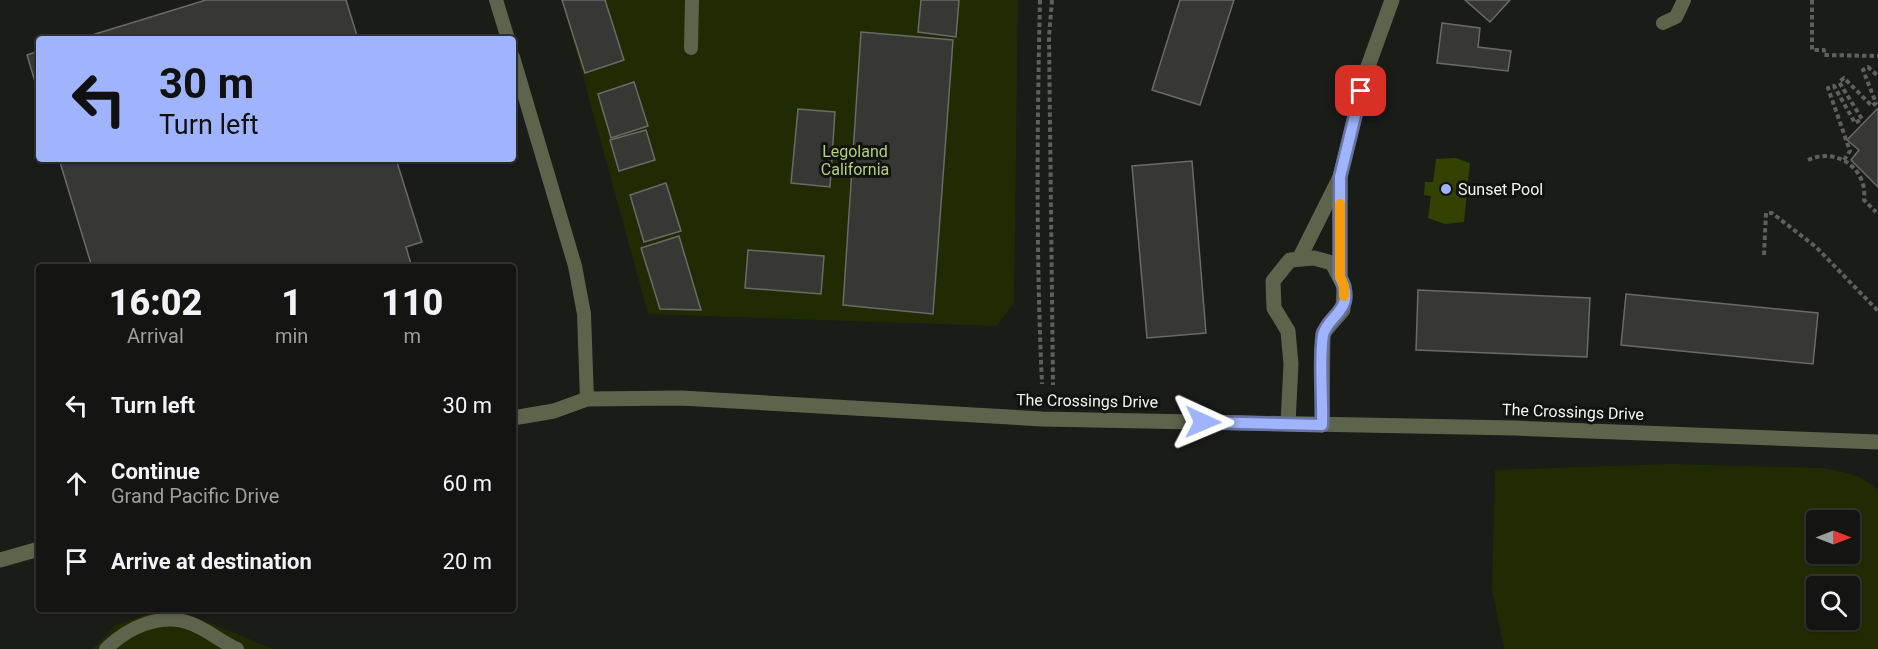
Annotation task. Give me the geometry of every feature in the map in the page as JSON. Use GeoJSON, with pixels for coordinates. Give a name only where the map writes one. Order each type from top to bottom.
{"type":"FeatureCollection","features":[{"type":"Feature","properties":{"kind":"street"},"geometry":{"type":"LineString","coordinates":[[1299,259],[1340,177],[1366,72],[1392,0]]}},
{"type":"Feature","properties":{"kind":"street"},"geometry":{"type":"LineString","coordinates":[[1340,177],[1340,277]]}},
{"type":"Feature","properties":{"kind":"street"},"geometry":{"type":"LineString","coordinates":[[1288,424],[1291,364],[1288,331],[1274,308],[1273,281],[1290,260],[1314,258],[1332,263],[1344,286],[1343,310],[1323,333],[1322,425]]}},
{"type":"Feature","properties":{"kind":"street","name":"The Crossings Drive"},"geometry":{"type":"LineString","coordinates":[[516,417],[554,411],[587,399],[704,398],[1032,418],[1514,428],[1878,442]]}},
{"type":"Feature","properties":{"kind":"street"},"geometry":{"type":"LineString","coordinates":[[0,560],[36,550]]}},
{"type":"Feature","properties":{"kind":"lane"},"geometry":{"type":"LineString","coordinates":[[496,0],[507,36]]}},
{"type":"Feature","properties":{"kind":"lane"},"geometry":{"type":"LineString","coordinates":[[692,0],[692,48]]}},
{"type":"Feature","properties":{"kind":"lane"},"geometry":{"type":"LineString","coordinates":[[1663,23],[1676,16],[1684,0]]}},
{"type":"Feature","properties":{"kind":"lane"},"geometry":{"type":"LineString","coordinates":[[516,67],[574,266],[584,314],[587,399]]}},
{"type":"Feature","properties":{"kind":"lane"},"geometry":{"type":"LineString","coordinates":[[106,649],[142,625],[174,619],[193,624],[237,649]]}},
{"type":"Feature","properties":{"kind":"path"},"geometry":{"type":"LineString","coordinates":[[1040,0],[1040,208],[1037,267],[1042,384]]}},
{"type":"Feature","properties":{"kind":"path"},"geometry":{"type":"LineString","coordinates":[[1052,0],[1049,37],[1053,385]]}},
{"type":"Feature","properties":{"kind":"path"},"geometry":{"type":"LineString","coordinates":[[1812,0],[1812,50],[1824,50],[1824,55],[1878,56]]}},
{"type":"Feature","properties":{"kind":"path"},"geometry":{"type":"LineString","coordinates":[[1844,160],[1850,151],[1828,88],[1834,86],[1855,123],[1862,119],[1839,82],[1844,78],[1872,106],[1876,103],[1863,70],[1868,67],[1878,76]]}},
{"type":"Feature","properties":{"kind":"path"},"geometry":{"type":"LineString","coordinates":[[1808,160],[1826,154],[1844,160],[1859,174],[1865,192],[1864,200],[1876,212]]}},
{"type":"Feature","properties":{"kind":"path"},"geometry":{"type":"LineString","coordinates":[[1764,255],[1766,213],[1772,213],[1816,247],[1878,310]]}},
{"type":"Feature","properties":{"kind":"green space","name":"Legoland California"},"geometry":{"type":"Polygon","coordinates":[[[562,0],[1018,0],[1014,303],[996,326],[648,314],[562,0]]]}},
{"type":"Feature","properties":{"kind":"green space"},"geometry":{"type":"Polygon","coordinates":[[[1671,464],[1820,468],[1859,477],[1878,490],[1878,649],[1504,649],[1492,590],[1495,470],[1671,464]]]}},
{"type":"Feature","properties":{"kind":"green space"},"geometry":{"type":"Polygon","coordinates":[[[154,612],[188,614],[273,649],[93,649],[116,625],[154,612]]]}},
{"type":"Feature","properties":{"kind":"shaded area","name":"Sunset Pool"},"geometry":{"type":"Polygon","coordinates":[[[1456,158],[1470,163],[1464,222],[1445,224],[1428,218],[1431,196],[1424,195],[1425,182],[1433,182],[1436,159],[1456,158]]]}},
{"type":"Feature","properties":{"kind":"building"},"geometry":{"type":"Polygon","coordinates":[[[206,0],[346,0],[357,36],[89,36],[206,0]]]}},
{"type":"Feature","properties":{"kind":"building"},"geometry":{"type":"Polygon","coordinates":[[[562,0],[605,0],[624,60],[585,73],[562,0]]]}},
{"type":"Feature","properties":{"kind":"building"},"geometry":{"type":"Polygon","coordinates":[[[921,0],[959,0],[956,37],[918,32],[921,0]]]}},
{"type":"Feature","properties":{"kind":"building"},"geometry":{"type":"Polygon","coordinates":[[[1180,0],[1234,0],[1200,105],[1152,90],[1180,0]]]}},
{"type":"Feature","properties":{"kind":"building"},"geometry":{"type":"Polygon","coordinates":[[[1465,0],[1510,0],[1490,22],[1465,0]]]}},
{"type":"Feature","properties":{"kind":"building"},"geometry":{"type":"Polygon","coordinates":[[[1442,23],[1480,28],[1478,47],[1511,51],[1508,71],[1437,63],[1442,23]]]}},
{"type":"Feature","properties":{"kind":"building"},"geometry":{"type":"Polygon","coordinates":[[[861,32],[953,40],[933,314],[843,305],[861,32]]]}},
{"type":"Feature","properties":{"kind":"building"},"geometry":{"type":"Polygon","coordinates":[[[36,52],[36,85],[27,55],[36,52]]]}},
{"type":"Feature","properties":{"kind":"building"},"geometry":{"type":"Polygon","coordinates":[[[634,82],[648,126],[611,138],[598,94],[634,82]]]}},
{"type":"Feature","properties":{"kind":"building"},"geometry":{"type":"Polygon","coordinates":[[[1878,108],[1878,187],[1851,160],[1859,150],[1847,140],[1878,108]]]}},
{"type":"Feature","properties":{"kind":"building"},"geometry":{"type":"Polygon","coordinates":[[[798,109],[835,112],[830,187],[791,183],[798,109]]]}},
{"type":"Feature","properties":{"kind":"building"},"geometry":{"type":"Polygon","coordinates":[[[646,130],[655,160],[619,171],[610,140],[646,130]]]}},
{"type":"Feature","properties":{"kind":"building"},"geometry":{"type":"Polygon","coordinates":[[[1192,161],[1206,333],[1147,338],[1132,166],[1192,161]]]}},
{"type":"Feature","properties":{"kind":"building"},"geometry":{"type":"Polygon","coordinates":[[[60,162],[397,162],[422,242],[406,247],[411,264],[91,264],[60,162]]]}},
{"type":"Feature","properties":{"kind":"building"},"geometry":{"type":"Polygon","coordinates":[[[666,183],[681,231],[644,242],[630,195],[666,183]]]}},
{"type":"Feature","properties":{"kind":"building"},"geometry":{"type":"Polygon","coordinates":[[[679,236],[701,310],[660,309],[641,248],[679,236]]]}},
{"type":"Feature","properties":{"kind":"building"},"geometry":{"type":"Polygon","coordinates":[[[748,250],[824,256],[821,294],[745,288],[748,250]]]}},
{"type":"Feature","properties":{"kind":"building"},"geometry":{"type":"Polygon","coordinates":[[[1418,290],[1590,298],[1587,357],[1416,350],[1418,290]]]}},
{"type":"Feature","properties":{"kind":"building"},"geometry":{"type":"Polygon","coordinates":[[[1626,294],[1818,313],[1813,364],[1621,345],[1626,294]]]}},
{"type":"Feature","properties":{"kind":"slow traffic"},"geometry":{"type":"LineString","coordinates":[[1340,204],[1340,277],[1344,286],[1344,296]]}},
{"type":"Feature","properties":{"kind":"place","name":"Sunset Pool"},"geometry":{"type":"Point","coordinates":[1446,189]}},
{"type":"Feature","properties":{"kind":"route"},"geometry":{"type":"LineString","coordinates":[[1203,422],[1322,425],[1323,333],[1343,310],[1344,286],[1340,277],[1340,177],[1361,91]]}}]}
